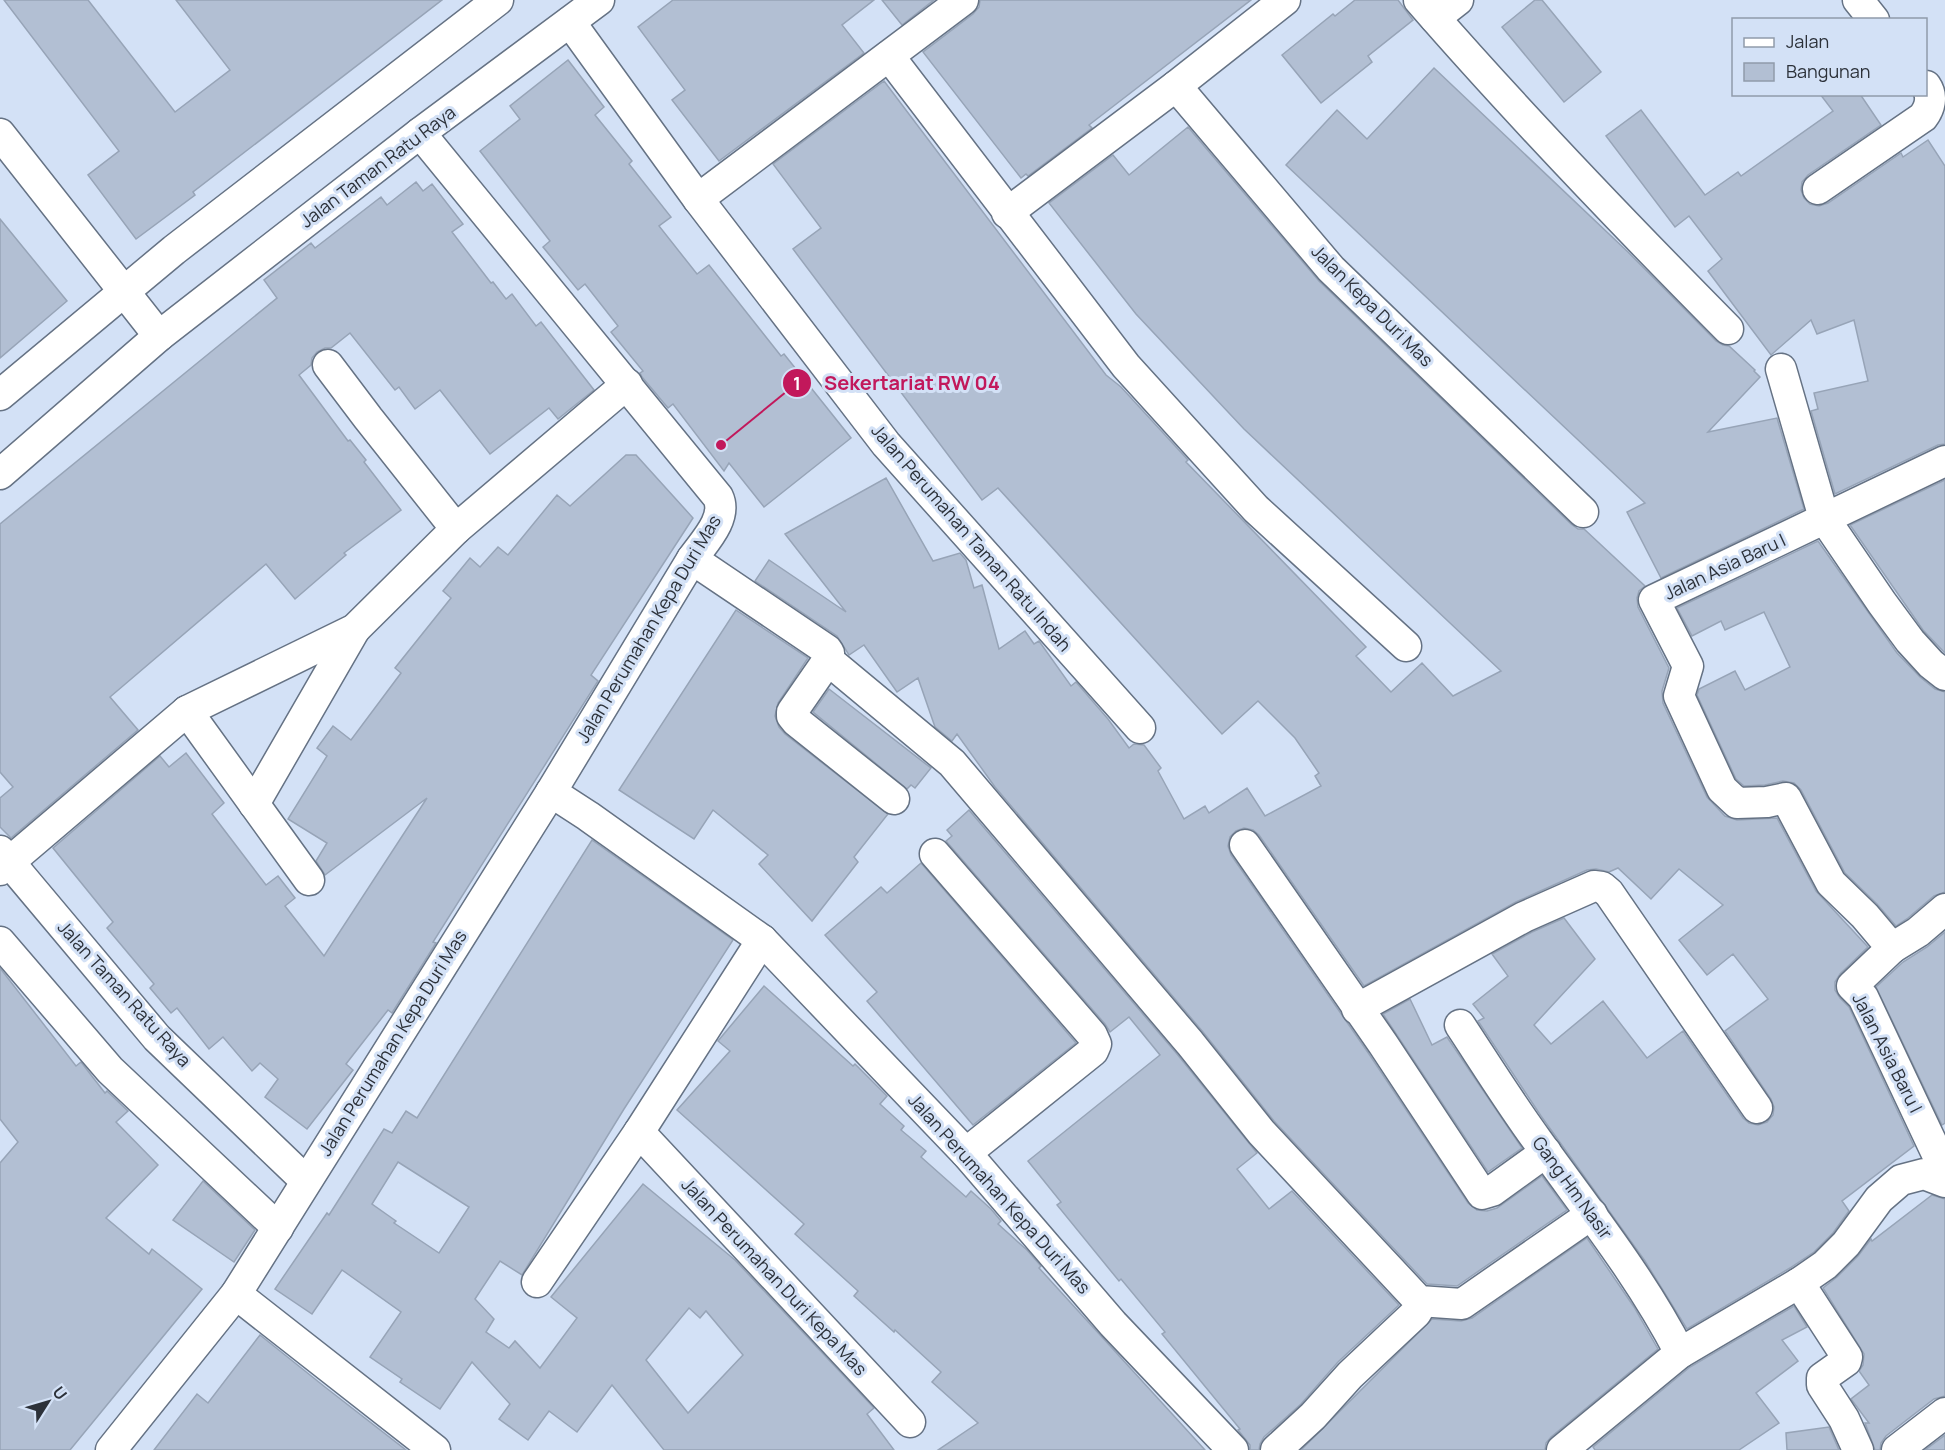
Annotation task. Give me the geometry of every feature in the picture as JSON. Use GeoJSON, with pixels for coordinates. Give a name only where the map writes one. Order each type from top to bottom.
{"type":"FeatureCollection","features":[{"type":"Feature","properties":{"kind":"street"},"geometry":{"type":"LineString","coordinates":[[0,395],[129,298],[498,0]]}},
{"type":"Feature","properties":{"kind":"street","name":"Jalan Taman Ratu Raya"},"geometry":{"type":"LineString","coordinates":[[0,474],[156,332],[598,0]]}},
{"type":"Feature","properties":{"kind":"street"},"geometry":{"type":"LineString","coordinates":[[698,199],[963,0]]}},
{"type":"Feature","properties":{"kind":"street"},"geometry":{"type":"LineString","coordinates":[[1007,213],[1176,86],[1285,0]]}},
{"type":"Feature","properties":{"kind":"street"},"geometry":{"type":"LineString","coordinates":[[1458,0],[1427,9],[1566,163],[1728,329]]}},
{"type":"Feature","properties":{"kind":"street"},"geometry":{"type":"LineString","coordinates":[[1858,0],[1872,18]]}},
{"type":"Feature","properties":{"kind":"street","name":"Jalan Perumahan Taman Ratu Indah"},"geometry":{"type":"LineString","coordinates":[[570,22],[698,199],[886,444],[1140,728]]}},
{"type":"Feature","properties":{"kind":"street"},"geometry":{"type":"LineString","coordinates":[[889,56],[1126,366],[1256,509],[1406,646]]}},
{"type":"Feature","properties":{"kind":"street","name":"Jalan Kepa Duri Mas"},"geometry":{"type":"LineString","coordinates":[[1176,86],[1331,269],[1583,512]]}},
{"type":"Feature","properties":{"kind":"street"},"geometry":{"type":"LineString","coordinates":[[1818,189],[1923,117],[1929,107],[1930,99],[1927,87]]}},
{"type":"Feature","properties":{"kind":"street","name":"Jalan Perumahan Kepa Duri Mas"},"geometry":{"type":"LineString","coordinates":[[111,1450],[236,1294],[551,792],[692,559],[716,525],[721,512],[722,504],[718,497],[420,133]]}},
{"type":"Feature","properties":{"kind":"street"},"geometry":{"type":"LineString","coordinates":[[0,134],[156,332]]}},
{"type":"Feature","properties":{"kind":"street"},"geometry":{"type":"LineString","coordinates":[[328,365],[456,529]]}},
{"type":"Feature","properties":{"kind":"street"},"geometry":{"type":"LineString","coordinates":[[1781,369],[1824,518],[1903,632],[1931,664],[1945,675]]}},
{"type":"Feature","properties":{"kind":"street"},"geometry":{"type":"LineString","coordinates":[[254,804],[355,629],[456,529],[627,384]]}},
{"type":"Feature","properties":{"kind":"street","name":"Jalan Asia Baru I"},"geometry":{"type":"LineString","coordinates":[[1892,948],[1866,916],[1831,883],[1786,798],[1767,802],[1737,803],[1722,789],[1679,696],[1688,666],[1654,600],[1945,461]]}},
{"type":"Feature","properties":{"kind":"street"},"geometry":{"type":"LineString","coordinates":[[692,559],[824,647],[829,653],[828,660],[792,712],[792,716],[894,799]]}},
{"type":"Feature","properties":{"kind":"street"},"geometry":{"type":"LineString","coordinates":[[3,861],[187,711],[355,629]]}},
{"type":"Feature","properties":{"kind":"street"},"geometry":{"type":"LineString","coordinates":[[828,660],[952,763],[1190,1043],[1261,1132],[1419,1301],[1420,1306],[1416,1312],[1276,1450]]}},
{"type":"Feature","properties":{"kind":"street"},"geometry":{"type":"LineString","coordinates":[[187,711],[309,880]]}},
{"type":"Feature","properties":{"kind":"street","name":"Jalan Perumahan Kepa Duri Mas"},"geometry":{"type":"LineString","coordinates":[[551,792],[762,940],[966,1153],[1113,1324],[1233,1450]]}},
{"type":"Feature","properties":{"kind":"street"},"geometry":{"type":"LineString","coordinates":[[1245,845],[1383,1044],[1482,1194],[1492,1191],[1546,1152]]}},
{"type":"Feature","properties":{"kind":"street"},"geometry":{"type":"LineString","coordinates":[[935,854],[1092,1035],[1095,1044],[1093,1051],[966,1153]]}},
{"type":"Feature","properties":{"kind":"street","name":"Jalan Taman Ratu Raya"},"geometry":{"type":"LineString","coordinates":[[3,861],[157,1038],[306,1181]]}},
{"type":"Feature","properties":{"kind":"street"},"geometry":{"type":"LineString","coordinates":[[1357,1009],[1524,917],[1594,886],[1602,887],[1610,892],[1757,1108]]}},
{"type":"Feature","properties":{"kind":"street","name":"Jalan Asia Baru I"},"geometry":{"type":"LineString","coordinates":[[1945,909],[1918,932],[1892,948],[1852,986],[1863,997],[1945,1171]]}},
{"type":"Feature","properties":{"kind":"street"},"geometry":{"type":"LineString","coordinates":[[537,1282],[639,1132],[762,940]]}},
{"type":"Feature","properties":{"kind":"street"},"geometry":{"type":"LineString","coordinates":[[0,942],[110,1070],[278,1228]]}},
{"type":"Feature","properties":{"kind":"street","name":"Gang Hm Nasir"},"geometry":{"type":"LineString","coordinates":[[1460,1025],[1662,1318],[1680,1353]]}},
{"type":"Feature","properties":{"kind":"street","name":"Jalan Perumahan Duri Kepa Mas"},"geometry":{"type":"LineString","coordinates":[[639,1132],[910,1422]]}},
{"type":"Feature","properties":{"kind":"street"},"geometry":{"type":"LineString","coordinates":[[1569,1448],[1680,1353],[1799,1283],[1832,1258],[1846,1244],[1879,1199],[1901,1180],[1924,1174],[1945,1182]]}},
{"type":"Feature","properties":{"kind":"street"},"geometry":{"type":"LineString","coordinates":[[1419,1301],[1462,1304],[1592,1214]]}},
{"type":"Feature","properties":{"kind":"street"},"geometry":{"type":"LineString","coordinates":[[1799,1283],[1847,1357],[1846,1361],[1822,1378],[1822,1385],[1844,1419],[1858,1450]]}},
{"type":"Feature","properties":{"kind":"street"},"geometry":{"type":"LineString","coordinates":[[236,1294],[432,1449]]}},
{"type":"Feature","properties":{"kind":"street"},"geometry":{"type":"LineString","coordinates":[[1897,1450],[1945,1413]]}},
{"type":"Feature","properties":{"kind":"building"},"geometry":{"type":"Polygon","coordinates":[[[4,0],[88,0],[175,112],[230,70],[176,0],[442,0],[193,192],[195,195],[136,239],[88,175],[119,151],[4,0]]]}},
{"type":"Feature","properties":{"kind":"building"},"geometry":{"type":"Polygon","coordinates":[[[673,0],[874,0],[842,25],[864,53],[719,161],[672,100],[685,90],[638,27],[673,0]]]}},
{"type":"Feature","properties":{"kind":"building"},"geometry":{"type":"Polygon","coordinates":[[[882,0],[934,0],[902,25],[882,0]]]}},
{"type":"Feature","properties":{"kind":"building"},"geometry":{"type":"Polygon","coordinates":[[[980,0],[1251,0],[1089,125],[1092,128],[1028,176],[1026,174],[1021,178],[923,52],[973,14],[979,7],[980,0]]]}},
{"type":"Feature","properties":{"kind":"building"},"geometry":{"type":"Polygon","coordinates":[[[1355,0],[1398,0],[1413,20],[1368,56],[1372,62],[1321,103],[1282,55],[1333,14],[1335,16],[1355,0]]]}},
{"type":"Feature","properties":{"kind":"building"},"geometry":{"type":"Polygon","coordinates":[[[1535,0],[1542,0],[1601,72],[1564,102],[1502,27],[1535,0]]]}},
{"type":"Feature","properties":{"kind":"building"},"geometry":{"type":"Polygon","coordinates":[[[568,60],[604,107],[595,115],[632,161],[629,164],[671,217],[659,226],[697,274],[709,265],[781,356],[784,354],[851,438],[764,507],[729,463],[724,471],[673,404],[668,408],[642,377],[640,373],[643,371],[611,332],[618,326],[585,284],[578,290],[543,247],[550,241],[480,151],[520,119],[510,106],[568,60]]]}},
{"type":"Feature","properties":{"kind":"building"},"geometry":{"type":"Polygon","coordinates":[[[1434,68],[1628,252],[1716,341],[1729,346],[1755,370],[1760,377],[1708,432],[1777,418],[1804,509],[1661,578],[1627,512],[1645,503],[1286,165],[1337,110],[1367,139],[1434,68]]]}},
{"type":"Feature","properties":{"kind":"building"},"geometry":{"type":"Polygon","coordinates":[[[884,81],[1106,375],[1121,387],[1188,460],[1186,462],[1366,647],[1356,656],[1391,692],[1422,663],[1453,696],[1501,671],[1244,429],[1136,314],[1049,203],[1113,155],[1129,175],[1188,127],[1319,281],[1571,524],[1578,529],[1584,529],[1645,586],[1639,591],[1638,607],[1669,668],[1662,691],[1663,703],[1707,797],[1725,816],[1737,820],[1777,818],[1816,891],[1868,947],[1840,974],[1835,982],[1835,990],[1849,1007],[1914,1146],[1842,1201],[1849,1211],[1833,1233],[1814,1252],[1687,1329],[1645,1261],[1541,1116],[1478,1021],[1484,1018],[1473,1004],[1508,976],[1492,954],[1564,918],[1595,959],[1534,1025],[1551,1044],[1603,1001],[1647,1058],[1683,1031],[1743,1118],[1749,1123],[1758,1125],[1767,1122],[1773,1115],[1774,1107],[1771,1099],[1725,1031],[1768,999],[1733,954],[1707,975],[1679,940],[1723,905],[1679,869],[1651,899],[1618,868],[1609,872],[1596,869],[1587,870],[1516,902],[1364,986],[1259,835],[1253,830],[1244,828],[1236,831],[1230,837],[1228,846],[1231,855],[1369,1054],[1468,1203],[1477,1210],[1487,1211],[1497,1208],[1542,1176],[1567,1210],[1457,1286],[1427,1284],[1274,1121],[1203,1032],[995,787],[957,734],[952,741],[935,727],[918,678],[897,692],[864,645],[849,655],[837,636],[755,581],[769,560],[846,612],[785,534],[886,478],[933,561],[960,553],[966,560],[974,588],[982,585],[999,649],[1025,631],[1034,644],[1039,641],[1071,686],[1076,682],[1129,748],[1134,744],[1144,745],[1161,768],[1158,771],[1184,819],[1205,806],[1209,813],[1247,788],[1265,816],[1321,786],[1315,776],[1319,773],[1295,738],[1258,701],[1222,734],[998,488],[982,500],[793,249],[821,228],[773,164],[884,81]]]}},
{"type":"Feature","properties":{"kind":"building"},"geometry":{"type":"Polygon","coordinates":[[[1822,96],[1861,96],[1881,125],[1808,175],[1802,182],[1801,190],[1804,198],[1810,204],[1819,206],[1828,203],[1901,153],[1903,157],[1928,140],[1945,166],[1945,444],[1938,445],[1835,494],[1811,411],[1818,409],[1814,393],[1868,381],[1854,320],[1817,334],[1811,320],[1771,355],[1708,271],[1722,259],[1689,216],[1675,227],[1606,136],[1641,110],[1705,195],[1738,172],[1741,176],[1833,111],[1822,96]]]}},
{"type":"Feature","properties":{"kind":"building"},"geometry":{"type":"Polygon","coordinates":[[[416,182],[423,191],[432,184],[463,224],[452,232],[491,283],[493,282],[506,299],[512,294],[536,326],[541,322],[594,390],[558,419],[549,408],[490,454],[440,390],[415,409],[399,387],[395,390],[350,333],[331,348],[317,352],[312,358],[311,365],[299,375],[348,441],[350,440],[366,460],[364,462],[401,510],[344,553],[346,555],[295,599],[266,564],[110,697],[138,730],[11,838],[0,827],[0,798],[13,787],[0,772],[0,524],[277,298],[264,280],[311,243],[315,248],[381,197],[387,205],[416,182]]]}},
{"type":"Feature","properties":{"kind":"building"},"geometry":{"type":"Polygon","coordinates":[[[0,219],[67,301],[0,358],[0,219]]]}},
{"type":"Feature","properties":{"kind":"building"},"geometry":{"type":"Polygon","coordinates":[[[626,455],[636,455],[693,518],[591,675],[598,681],[433,942],[436,943],[392,1013],[388,1010],[346,1064],[353,1070],[307,1129],[265,1097],[278,1079],[260,1063],[252,1071],[223,1037],[209,1049],[177,1008],[171,1013],[150,988],[154,984],[107,928],[113,922],[53,848],[160,756],[169,767],[186,753],[224,803],[212,814],[266,885],[278,876],[295,898],[285,906],[324,956],[427,798],[325,875],[316,861],[327,843],[288,819],[327,756],[317,748],[333,726],[351,740],[401,673],[395,668],[451,598],[443,591],[470,558],[480,567],[498,547],[508,555],[557,495],[570,506],[626,455]]]}},
{"type":"Feature","properties":{"kind":"building"},"geometry":{"type":"Polygon","coordinates":[[[1945,480],[1945,653],[1923,630],[1850,525],[1945,480]]]}},
{"type":"Feature","properties":{"kind":"building"},"geometry":{"type":"Polygon","coordinates":[[[1818,541],[1897,653],[1920,677],[1935,689],[1945,692],[1945,892],[1934,896],[1896,926],[1845,873],[1801,790],[1794,783],[1783,781],[1744,786],[1736,779],[1697,695],[1699,689],[1735,671],[1745,690],[1790,667],[1764,612],[1725,630],[1721,621],[1692,636],[1677,608],[1818,541]]]}},
{"type":"Feature","properties":{"kind":"building"},"geometry":{"type":"Polygon","coordinates":[[[736,610],[808,658],[778,703],[775,716],[779,727],[888,814],[854,857],[858,862],[812,921],[759,864],[768,855],[713,810],[694,839],[619,790],[736,610]]]}},
{"type":"Feature","properties":{"kind":"building"},"geometry":{"type":"Polygon","coordinates":[[[829,689],[931,768],[915,788],[911,785],[907,789],[813,712],[829,689]]]}},
{"type":"Feature","properties":{"kind":"building"},"geometry":{"type":"Polygon","coordinates":[[[969,810],[1177,1054],[1257,1153],[1237,1169],[1269,1209],[1292,1191],[1399,1305],[1338,1362],[1301,1404],[1264,1437],[1259,1450],[1250,1450],[1250,1445],[1238,1430],[1240,1429],[1162,1334],[1165,1332],[1121,1279],[1119,1281],[1057,1205],[1061,1202],[1028,1161],[1160,1055],[1129,1017],[1110,1032],[946,841],[952,836],[947,830],[969,810]]]}},
{"type":"Feature","properties":{"kind":"building"},"geometry":{"type":"Polygon","coordinates":[[[592,840],[733,940],[624,1109],[522,1275],[500,1261],[475,1299],[494,1319],[486,1332],[509,1348],[515,1341],[540,1368],[577,1318],[551,1297],[643,1184],[735,1260],[874,1408],[867,1414],[894,1450],[664,1450],[612,1385],[577,1432],[549,1411],[528,1440],[499,1419],[510,1404],[472,1362],[440,1409],[400,1382],[402,1379],[370,1357],[401,1312],[342,1270],[312,1314],[275,1289],[327,1213],[329,1215],[384,1129],[392,1133],[406,1111],[417,1118],[592,840]],[[398,1162],[372,1204],[396,1221],[394,1223],[439,1253],[469,1207],[398,1162]],[[689,1308],[646,1360],[688,1413],[743,1355],[706,1311],[700,1318],[689,1308]]]}},
{"type":"Feature","properties":{"kind":"building"},"geometry":{"type":"Polygon","coordinates":[[[921,863],[1076,1043],[973,1125],[867,1001],[877,992],[825,935],[881,887],[887,893],[921,863]]]}},
{"type":"Feature","properties":{"kind":"building"},"geometry":{"type":"Polygon","coordinates":[[[1945,932],[1945,1123],[1942,1125],[1876,987],[1903,962],[1945,932]]]}},
{"type":"Feature","properties":{"kind":"building"},"geometry":{"type":"Polygon","coordinates":[[[0,968],[76,1066],[81,1062],[105,1093],[107,1091],[128,1111],[116,1122],[158,1165],[106,1218],[149,1254],[152,1249],[202,1289],[70,1450],[0,1450],[0,1163],[18,1142],[0,1119],[0,968]]]}},
{"type":"Feature","properties":{"kind":"building"},"geometry":{"type":"Polygon","coordinates":[[[764,986],[853,1066],[855,1064],[887,1096],[880,1104],[904,1126],[901,1130],[926,1151],[921,1157],[966,1197],[971,1191],[991,1209],[1001,1221],[998,1224],[1027,1250],[1041,1266],[1039,1268],[1205,1450],[938,1450],[978,1423],[932,1382],[941,1372],[854,1296],[858,1291],[795,1234],[804,1224],[677,1110],[730,1051],[718,1041],[764,986]]]}},
{"type":"Feature","properties":{"kind":"building"},"geometry":{"type":"Polygon","coordinates":[[[1410,999],[1432,1045],[1447,1037],[1522,1148],[1488,1172],[1383,1014],[1410,999]]]}},
{"type":"Feature","properties":{"kind":"building"},"geometry":{"type":"Polygon","coordinates":[[[203,1181],[255,1230],[234,1262],[173,1220],[203,1181]]]}},
{"type":"Feature","properties":{"kind":"building"},"geometry":{"type":"Polygon","coordinates":[[[1932,1195],[1945,1199],[1945,1396],[1934,1399],[1886,1436],[1881,1443],[1880,1450],[1875,1450],[1865,1423],[1869,1423],[1851,1399],[1869,1385],[1859,1371],[1863,1365],[1864,1354],[1823,1288],[1858,1256],[1871,1239],[1872,1241],[1932,1195]]]}},
{"type":"Feature","properties":{"kind":"building"},"geometry":{"type":"Polygon","coordinates":[[[1587,1238],[1634,1307],[1658,1349],[1551,1437],[1546,1443],[1545,1450],[1301,1450],[1432,1319],[1461,1321],[1472,1318],[1587,1238]]]}},
{"type":"Feature","properties":{"kind":"building"},"geometry":{"type":"Polygon","coordinates":[[[1794,1306],[1807,1327],[1782,1340],[1798,1361],[1756,1393],[1779,1423],[1739,1450],[1595,1450],[1593,1447],[1690,1367],[1794,1306]]]}},
{"type":"Feature","properties":{"kind":"building"},"geometry":{"type":"Polygon","coordinates":[[[260,1335],[406,1450],[154,1450],[197,1394],[208,1403],[260,1335]]]}},
{"type":"Feature","properties":{"kind":"building"},"geometry":{"type":"Polygon","coordinates":[[[1829,1427],[1839,1450],[1787,1450],[1786,1433],[1829,1427]]]}},
{"type":"Feature","properties":{"kind":"building"},"geometry":{"type":"Polygon","coordinates":[[[1945,1435],[1945,1450],[1925,1450],[1945,1435]]]}},
{"type":"Feature","properties":{"kind":"place","name":"Sekertariat RW 04"},"geometry":{"type":"Point","coordinates":[721,445]}}]}
